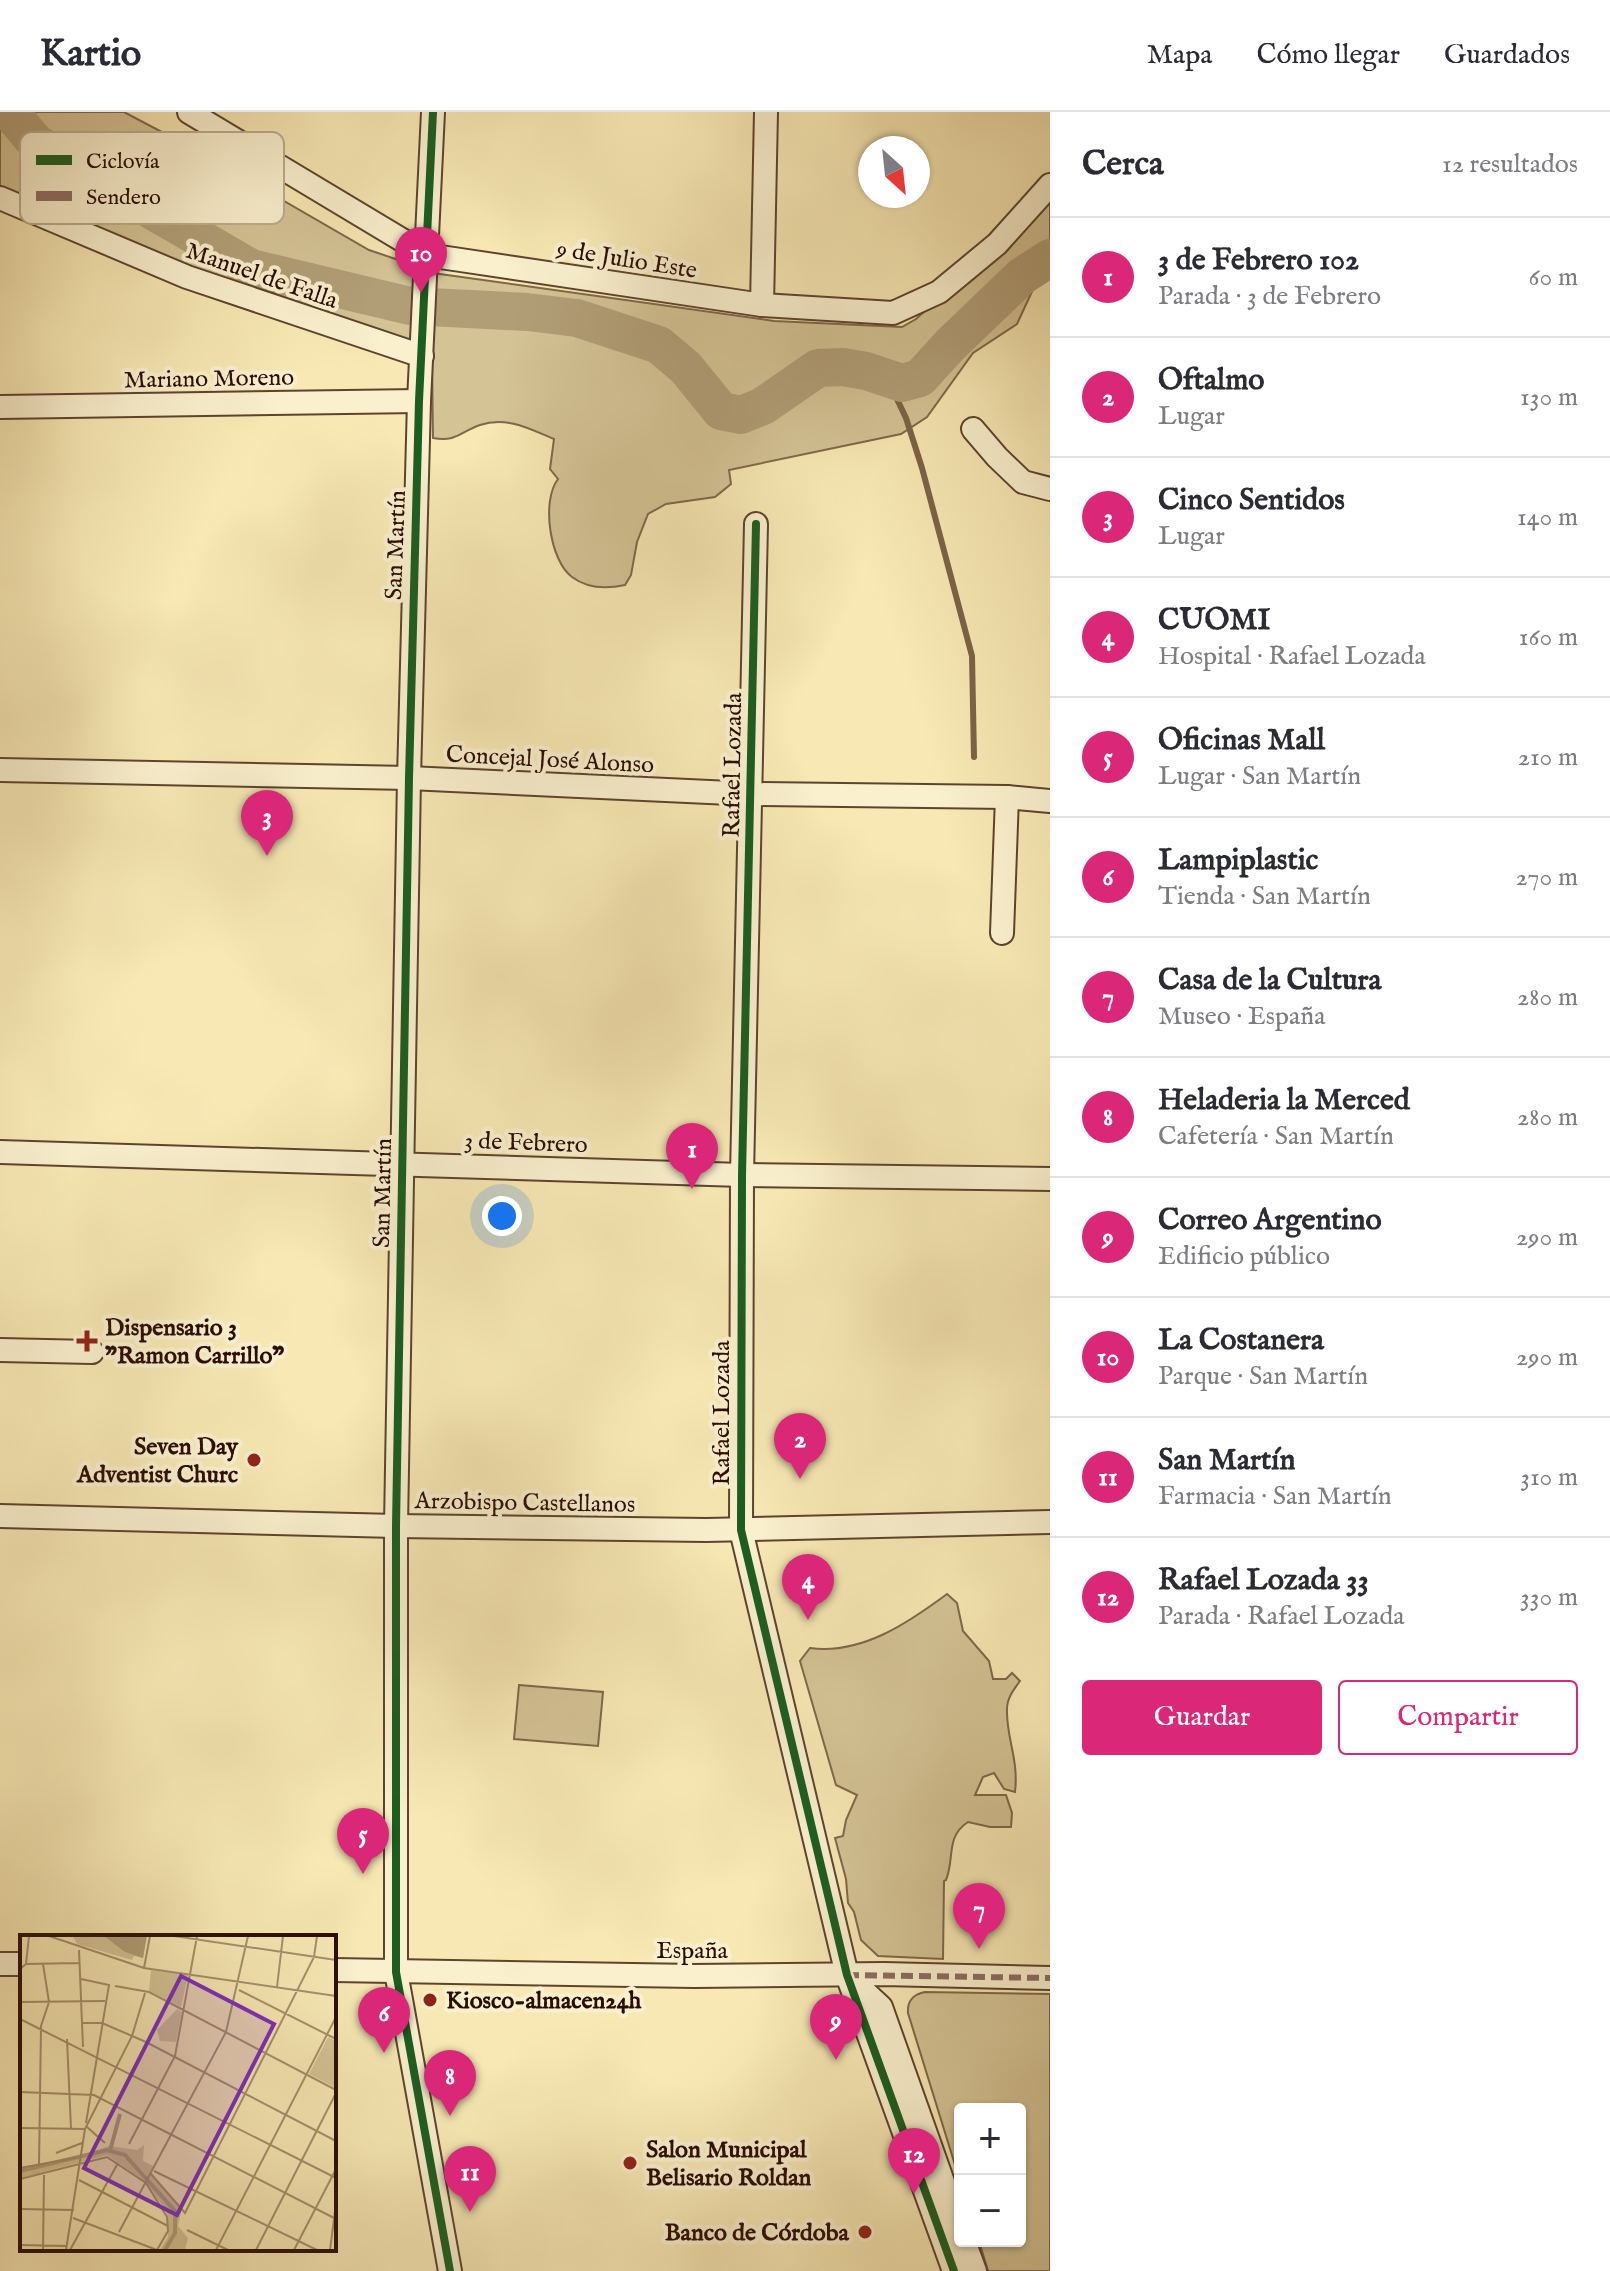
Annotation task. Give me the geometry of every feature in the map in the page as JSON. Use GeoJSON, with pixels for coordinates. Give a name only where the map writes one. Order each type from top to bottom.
{"type":"FeatureCollection","features":[{"type":"Feature","properties":{"kind":"street","name":"9 de Julio Este"},"geometry":{"type":"LineString","coordinates":[[189,112],[221,132]]}},
{"type":"Feature","properties":{"kind":"street","name":"San Martín"},"geometry":{"type":"LineString","coordinates":[[433,112],[419,401],[409,778],[396,1526],[396,1972],[450,2271]]}},
{"type":"Feature","properties":{"kind":"street"},"geometry":{"type":"LineString","coordinates":[[762,305],[766,112]]}},
{"type":"Feature","properties":{"kind":"street","name":"9 de Julio Este"},"geometry":{"type":"LineString","coordinates":[[284,171],[427,259],[762,305],[893,313],[939,292],[997,244],[1050,185]]}},
{"type":"Feature","properties":{"kind":"street","name":"Manuel de Falla"},"geometry":{"type":"LineString","coordinates":[[0,198],[20,206]]}},
{"type":"Feature","properties":{"kind":"street","name":"Manuel de Falla"},"geometry":{"type":"LineString","coordinates":[[62,224],[187,277],[422,350]]}},
{"type":"Feature","properties":{"kind":"street","name":"Mariano Moreno"},"geometry":{"type":"LineString","coordinates":[[0,407],[419,401]]}},
{"type":"Feature","properties":{"kind":"street"},"geometry":{"type":"LineString","coordinates":[[973,429],[1023,482],[1050,489]]}},
{"type":"Feature","properties":{"kind":"street","name":"Rafael Lozada"},"geometry":{"type":"LineString","coordinates":[[756,524],[742,1175],[741,1530],[847,1975],[954,2271]]}},
{"type":"Feature","properties":{"kind":"street","name":"Concejal José Alonso"},"geometry":{"type":"LineString","coordinates":[[0,770],[409,778],[752,794],[1007,797],[1050,801]]}},
{"type":"Feature","properties":{"kind":"street"},"geometry":{"type":"LineString","coordinates":[[1002,933],[1007,797]]}},
{"type":"Feature","properties":{"kind":"street","name":"3 de Febrero"},"geometry":{"type":"LineString","coordinates":[[0,1152],[742,1175],[1050,1179]]}},
{"type":"Feature","properties":{"kind":"street"},"geometry":{"type":"LineString","coordinates":[[0,1350],[92,1352]]}},
{"type":"Feature","properties":{"kind":"street","name":"Arzobispo Castellanos"},"geometry":{"type":"LineString","coordinates":[[0,1516],[396,1526],[741,1530],[1050,1522]]}},
{"type":"Feature","properties":{"kind":"street","name":"España"},"geometry":{"type":"LineString","coordinates":[[336,1970],[1050,1978]]}},
{"type":"Feature","properties":{"kind":"street"},"geometry":{"type":"LineString","coordinates":[[847,1975],[881,2007],[954,2213]]}},
{"type":"Feature","properties":{"kind":"street"},"geometry":{"type":"LineString","coordinates":[[966,2247],[975,2271]]}},
{"type":"Feature","properties":{"kind":"shaded area"},"geometry":{"type":"Polygon","coordinates":[[[0,112],[124,112],[162,132],[20,132],[20,203],[0,199],[0,112]]]}},
{"type":"Feature","properties":{"kind":"shaded area"},"geometry":{"type":"Polygon","coordinates":[[[1050,199],[1050,274],[1035,285],[1017,324],[973,353],[927,417],[901,434],[729,470],[731,484],[715,497],[666,504],[648,514],[637,542],[631,575],[625,585],[611,587],[584,584],[564,569],[558,558],[549,515],[553,489],[558,479],[550,469],[554,439],[518,425],[500,422],[480,425],[453,437],[433,438],[432,360],[146,264],[85,224],[284,224],[284,201],[369,250],[440,274],[774,321],[902,327],[916,319],[1050,199]]]}},
{"type":"Feature","properties":{"kind":"shaded area"},"geometry":{"type":"Polygon","coordinates":[[[947,1594],[957,1603],[963,1631],[989,1661],[993,1679],[1006,1679],[1012,1673],[1020,1681],[1007,1709],[1015,1792],[1004,1789],[994,1773],[983,1777],[975,1795],[1006,1795],[1012,1813],[1011,1827],[990,1827],[968,1822],[956,1834],[949,1872],[944,1881],[943,1959],[878,1956],[861,1940],[854,1912],[848,1903],[846,1879],[835,1838],[843,1836],[857,1795],[836,1785],[800,1661],[810,1648],[847,1647],[883,1634],[947,1594]]]}},
{"type":"Feature","properties":{"kind":"shaded area"},"geometry":{"type":"Polygon","coordinates":[[[519,1685],[603,1692],[598,1746],[514,1739],[519,1685]]]}},
{"type":"Feature","properties":{"kind":"shaded area"},"geometry":{"type":"Polygon","coordinates":[[[918,1994],[1050,1994],[1050,2271],[988,2271],[981,2247],[1026,2247],[1026,2103],[954,2103],[954,2162],[908,2013],[912,1999],[918,1994]]]}},
{"type":"Feature","properties":{"kind":"waterway"},"geometry":{"type":"LineString","coordinates":[[10,112],[27,132]]}},
{"type":"Feature","properties":{"kind":"waterway"},"geometry":{"type":"LineString","coordinates":[[175,224],[251,268],[410,306],[527,312],[577,318],[659,345],[686,368],[721,411],[741,415],[763,406],[818,368],[843,367],[866,371],[902,383],[920,378],[1022,276],[1050,258]]}},
{"type":"Feature","properties":{"kind":"waterway"},"geometry":{"type":"LineString","coordinates":[[887,378],[906,418],[922,468],[972,656],[974,757]]}},
{"type":"Feature","properties":{"kind":"marked path"},"geometry":{"type":"LineString","coordinates":[[847,1975],[1050,1978]]}},
{"type":"Feature","properties":{"kind":"cycle path"},"geometry":{"type":"LineString","coordinates":[[433,112],[419,401],[409,778],[396,1526],[396,1972],[450,2271]]}},
{"type":"Feature","properties":{"kind":"cycle path"},"geometry":{"type":"LineString","coordinates":[[756,524],[742,1175],[741,1530],[847,1975],[954,2271]]}},
{"type":"Feature","properties":{"kind":"place","name":"La Costanera"},"geometry":{"type":"Point","coordinates":[421,293]}},
{"type":"Feature","properties":{"kind":"place","name":"Cinco Sentidos"},"geometry":{"type":"Point","coordinates":[267,856]}},
{"type":"Feature","properties":{"kind":"place","name":"3 de Febrero 102"},"geometry":{"type":"Point","coordinates":[692,1189]}},
{"type":"Feature","properties":{"kind":"place","name":"Dispensario 3 \"Ramon Carrillo\""},"geometry":{"type":"Point","coordinates":[87,1341]}},
{"type":"Feature","properties":{"kind":"place","name":"Seven Day Adventist Churc"},"geometry":{"type":"Point","coordinates":[254,1460]}},
{"type":"Feature","properties":{"kind":"place","name":"Oftalmo"},"geometry":{"type":"Point","coordinates":[800,1479]}},
{"type":"Feature","properties":{"kind":"place","name":"CUOMI"},"geometry":{"type":"Point","coordinates":[808,1620]}},
{"type":"Feature","properties":{"kind":"place","name":"Oficinas Mall"},"geometry":{"type":"Point","coordinates":[363,1874]}},
{"type":"Feature","properties":{"kind":"place","name":"Casa de la Cultura"},"geometry":{"type":"Point","coordinates":[979,1949]}},
{"type":"Feature","properties":{"kind":"place","name":"Kiosco-almacen24h"},"geometry":{"type":"Point","coordinates":[430,2000]}},
{"type":"Feature","properties":{"kind":"place","name":"Lampiplastic"},"geometry":{"type":"Point","coordinates":[384,2053]}},
{"type":"Feature","properties":{"kind":"place","name":"Correo Argentino"},"geometry":{"type":"Point","coordinates":[836,2060]}},
{"type":"Feature","properties":{"kind":"place","name":"Heladeria la Merced"},"geometry":{"type":"Point","coordinates":[450,2116]}},
{"type":"Feature","properties":{"kind":"place","name":"Salon Municipal Belisario Roldan"},"geometry":{"type":"Point","coordinates":[630,2163]}},
{"type":"Feature","properties":{"kind":"place","name":"Rafael Lozada 33"},"geometry":{"type":"Point","coordinates":[914,2194]}},
{"type":"Feature","properties":{"kind":"place","name":"San Martín"},"geometry":{"type":"Point","coordinates":[470,2212]}},
{"type":"Feature","properties":{"kind":"place","name":"Banco de Córdoba"},"geometry":{"type":"Point","coordinates":[865,2232]}}]}
